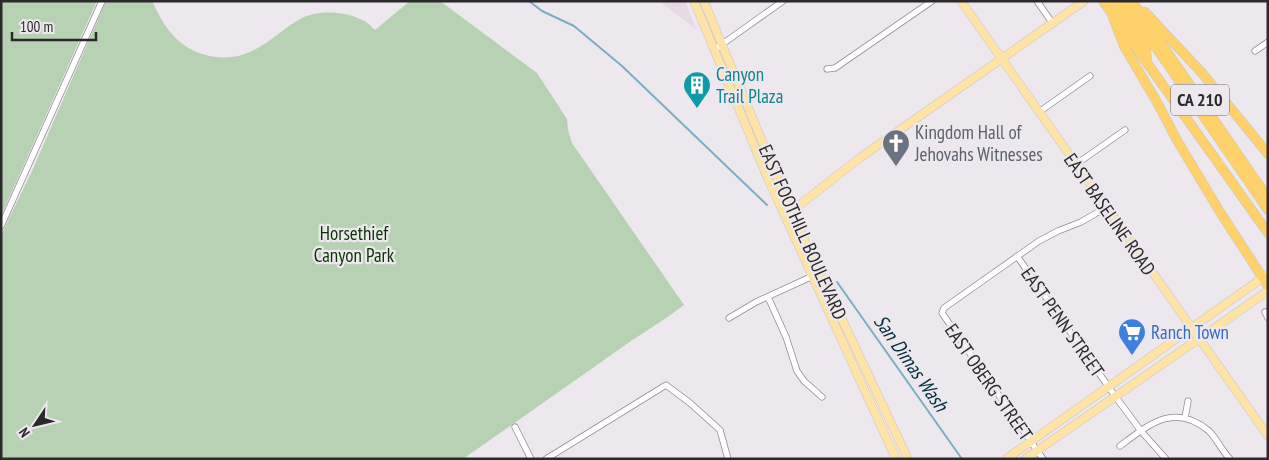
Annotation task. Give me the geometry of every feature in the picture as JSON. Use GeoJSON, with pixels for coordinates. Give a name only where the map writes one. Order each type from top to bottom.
{"type":"FeatureCollection","features":[{"type":"Feature","properties":{"kind":"highway"},"geometry":{"type":"LineString","coordinates":[[1124,1],[1268,210]]}},
{"type":"Feature","properties":{"kind":"highway"},"geometry":{"type":"LineString","coordinates":[[1134,1],[1202,73],[1268,154]]}},
{"type":"Feature","properties":{"kind":"highway","name":"CA 210"},"geometry":{"type":"LineString","coordinates":[[1134,1],[1268,198]]}},
{"type":"Feature","properties":{"kind":"highway"},"geometry":{"type":"LineString","coordinates":[[1106,2],[1146,47],[1147,64]]}},
{"type":"Feature","properties":{"kind":"highway","name":"CA 210"},"geometry":{"type":"LineString","coordinates":[[1106,2],[1147,64],[1268,233]]}},
{"type":"Feature","properties":{"kind":"highway"},"geometry":{"type":"LineString","coordinates":[[1111,12],[1124,46],[1178,142],[1220,212],[1265,276],[1268,286]]}},
{"type":"Feature","properties":{"kind":"main road","name":"EAST FOOTHILL BOULEVARD"},"geometry":{"type":"LineString","coordinates":[[694,1],[749,136],[816,275],[896,459]]}},
{"type":"Feature","properties":{"kind":"main road","name":"EAST FOOTHILL BOULEVARD"},"geometry":{"type":"LineString","coordinates":[[704,1],[788,214]]}},
{"type":"Feature","properties":{"kind":"main road","name":"EAST BASELINE ROAD"},"geometry":{"type":"LineString","coordinates":[[960,1],[1268,436]]}},
{"type":"Feature","properties":{"kind":"main road"},"geometry":{"type":"LineString","coordinates":[[788,214],[838,174],[1084,1]]}},
{"type":"Feature","properties":{"kind":"main road","name":"EAST FOOTHILL BOULEVARD"},"geometry":{"type":"LineString","coordinates":[[816,275],[908,459]]}},
{"type":"Feature","properties":{"kind":"main road"},"geometry":{"type":"LineString","coordinates":[[1006,459],[1265,276]]}},
{"type":"Feature","properties":{"kind":"main road"},"geometry":{"type":"LineString","coordinates":[[1025,459],[1268,291]]}},
{"type":"Feature","properties":{"kind":"street"},"geometry":{"type":"LineString","coordinates":[[1,226],[102,1]]}},
{"type":"Feature","properties":{"kind":"street"},"geometry":{"type":"LineString","coordinates":[[714,50],[783,1]]}},
{"type":"Feature","properties":{"kind":"street"},"geometry":{"type":"LineString","coordinates":[[826,69],[835,68],[932,1]]}},
{"type":"Feature","properties":{"kind":"street"},"geometry":{"type":"LineString","coordinates":[[1037,1],[1052,24]]}},
{"type":"Feature","properties":{"kind":"street"},"geometry":{"type":"LineString","coordinates":[[1255,51],[1268,42]]}},
{"type":"Feature","properties":{"kind":"street"},"geometry":{"type":"LineString","coordinates":[[1038,112],[1090,76]]}},
{"type":"Feature","properties":{"kind":"street"},"geometry":{"type":"LineString","coordinates":[[1075,165],[1125,130]]}},
{"type":"Feature","properties":{"kind":"street"},"geometry":{"type":"LineString","coordinates":[[1017,256],[1039,240],[1081,222],[1105,208]]}},
{"type":"Feature","properties":{"kind":"street","name":"EAST OBERG STREET"},"geometry":{"type":"LineString","coordinates":[[1017,256],[944,308],[942,313],[1043,459]]}},
{"type":"Feature","properties":{"kind":"street","name":"EAST PENN STREET"},"geometry":{"type":"LineString","coordinates":[[1017,256],[1108,387],[1141,431],[1166,459]]}},
{"type":"Feature","properties":{"kind":"street"},"geometry":{"type":"LineString","coordinates":[[729,318],[768,296],[816,275]]}},
{"type":"Feature","properties":{"kind":"street"},"geometry":{"type":"LineString","coordinates":[[768,296],[798,371],[804,381],[822,397]]}},
{"type":"Feature","properties":{"kind":"street"},"geometry":{"type":"LineString","coordinates":[[546,459],[666,385],[690,403],[720,430],[728,459]]}},
{"type":"Feature","properties":{"kind":"street"},"geometry":{"type":"LineString","coordinates":[[1184,418],[1188,401]]}},
{"type":"Feature","properties":{"kind":"street"},"geometry":{"type":"LineString","coordinates":[[1120,446],[1157,421],[1168,417],[1184,418],[1197,423],[1211,432],[1230,459]]}},
{"type":"Feature","properties":{"kind":"street"},"geometry":{"type":"LineString","coordinates":[[515,427],[531,459]]}},
{"type":"Feature","properties":{"kind":"shaded area"},"geometry":{"type":"Polygon","coordinates":[[[659,1],[685,1],[696,29],[659,1]]]}},
{"type":"Feature","properties":{"kind":"green space"},"geometry":{"type":"Polygon","coordinates":[[[1,1],[97,1],[1,216],[1,1]]]}},
{"type":"Feature","properties":{"kind":"green space","name":"Horsethief Canyon Park"},"geometry":{"type":"Polygon","coordinates":[[[106,1],[152,1],[166,26],[180,42],[199,53],[209,56],[231,57],[252,51],[300,19],[314,14],[346,14],[364,21],[375,30],[410,1],[440,1],[537,73],[567,119],[572,143],[684,305],[463,459],[1,459],[1,235],[32,171],[106,1]]]}},
{"type":"Feature","properties":{"kind":"waterway","name":"San Dimas Wash"},"geometry":{"type":"LineString","coordinates":[[529,1],[542,11],[574,26],[622,66],[767,205]]}},
{"type":"Feature","properties":{"kind":"waterway","name":"San Dimas Wash"},"geometry":{"type":"LineString","coordinates":[[837,282],[962,459]]}},
{"type":"Feature","properties":{"kind":"place","name":"Canyon Trail Plaza"},"geometry":{"type":"Point","coordinates":[697,109]}},
{"type":"Feature","properties":{"kind":"place","name":"Kingdom Hall of Jehovahs Witnesses"},"geometry":{"type":"Point","coordinates":[896,167]}},
{"type":"Feature","properties":{"kind":"place","name":"Ranch Town"},"geometry":{"type":"Point","coordinates":[1132,356]}}]}
